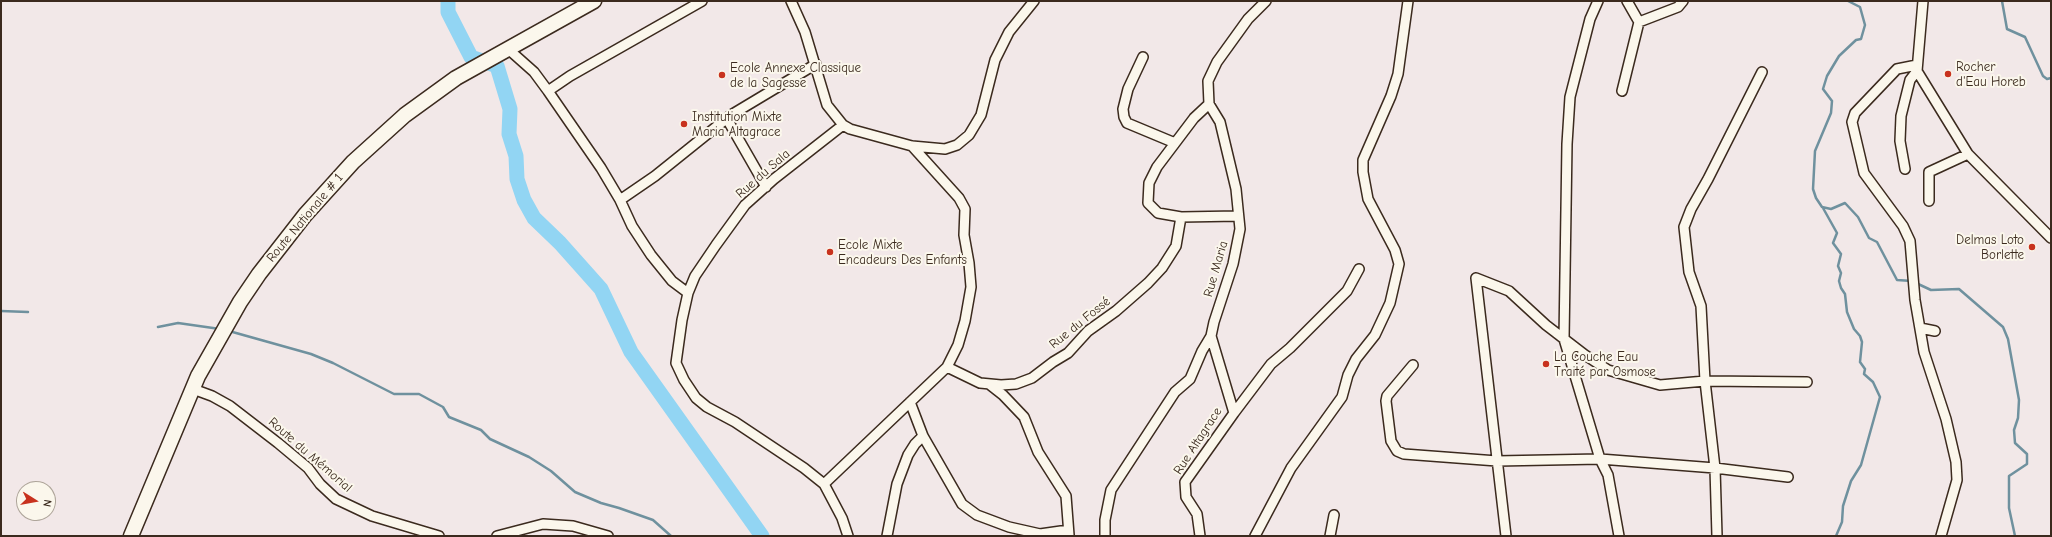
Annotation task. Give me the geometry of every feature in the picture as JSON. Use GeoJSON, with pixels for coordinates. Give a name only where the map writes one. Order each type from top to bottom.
{"type":"FeatureCollection","features":[{"type":"Feature","properties":{"kind":"main road","name":"Route Nationale # 1"},"geometry":{"type":"LineString","coordinates":[[131,536],[198,376],[236,309],[259,274],[305,215],[353,162],[411,111],[456,78],[507,48],[594,1]]}},
{"type":"Feature","properties":{"kind":"street"},"geometry":{"type":"LineString","coordinates":[[548,91],[570,76],[702,1]]}},
{"type":"Feature","properties":{"kind":"street"},"geometry":{"type":"LineString","coordinates":[[791,1],[805,32],[816,64],[827,105],[843,125],[850,129],[912,146],[945,149],[956,145],[969,135],[981,115],[995,60],[1010,32],[1034,1]]}},
{"type":"Feature","properties":{"kind":"street","name":"Rue Maria"},"geometry":{"type":"LineString","coordinates":[[1105,536],[1107,500],[1114,484],[1175,392],[1190,379],[1202,351],[1211,336],[1214,322],[1233,264],[1240,229],[1236,189],[1220,122],[1209,104],[1208,81],[1217,62],[1248,19],[1266,1]]}},
{"type":"Feature","properties":{"kind":"street"},"geometry":{"type":"LineString","coordinates":[[1255,536],[1291,468],[1318,434],[1342,397],[1348,375],[1353,365],[1375,335],[1390,303],[1399,264],[1395,250],[1368,199],[1363,172],[1363,160],[1391,96],[1398,74],[1408,1]]}},
{"type":"Feature","properties":{"kind":"street"},"geometry":{"type":"LineString","coordinates":[[1598,1],[1590,19],[1570,97],[1567,144],[1564,339],[1600,459],[1608,475],[1619,536]]}},
{"type":"Feature","properties":{"kind":"street"},"geometry":{"type":"LineString","coordinates":[[1622,91],[1639,22],[1627,1]]}},
{"type":"Feature","properties":{"kind":"street"},"geometry":{"type":"LineString","coordinates":[[1639,22],[1678,7],[1684,1]]}},
{"type":"Feature","properties":{"kind":"street"},"geometry":{"type":"LineString","coordinates":[[1905,169],[1900,141],[1901,116],[1910,80],[1917,68],[1923,1]]}},
{"type":"Feature","properties":{"kind":"street"},"geometry":{"type":"LineString","coordinates":[[507,48],[534,72],[620,200],[632,226],[652,255],[672,281],[688,293]]}},
{"type":"Feature","properties":{"kind":"street"},"geometry":{"type":"LineString","coordinates":[[1143,57],[1128,89],[1123,109],[1124,117],[1127,123],[1176,143]]}},
{"type":"Feature","properties":{"kind":"street"},"geometry":{"type":"LineString","coordinates":[[620,200],[655,176],[727,119],[816,64]]}},
{"type":"Feature","properties":{"kind":"street"},"geometry":{"type":"LineString","coordinates":[[1917,68],[1968,154],[2051,238]]}},
{"type":"Feature","properties":{"kind":"street"},"geometry":{"type":"LineString","coordinates":[[1917,68],[1897,69],[1855,113],[1852,122],[1864,173],[1903,226],[1910,241],[1920,328],[1929,370],[1946,419],[1956,462],[1958,480],[1941,536]]}},
{"type":"Feature","properties":{"kind":"street"},"geometry":{"type":"LineString","coordinates":[[1718,536],[1715,468],[1705,381],[1701,306],[1689,272],[1684,227],[1691,209],[1708,179],[1762,72]]}},
{"type":"Feature","properties":{"kind":"street"},"geometry":{"type":"LineString","coordinates":[[1209,104],[1194,118],[1157,167],[1149,183],[1148,203],[1158,212],[1181,216],[1238,216]]}},
{"type":"Feature","properties":{"kind":"street"},"geometry":{"type":"LineString","coordinates":[[727,119],[766,187]]}},
{"type":"Feature","properties":{"kind":"street","name":"Rue du Sala"},"geometry":{"type":"LineString","coordinates":[[824,484],[804,468],[735,422],[707,407],[696,398],[684,380],[676,362],[682,320],[688,293],[695,276],[745,205],[843,125]]}},
{"type":"Feature","properties":{"kind":"street"},"geometry":{"type":"LineString","coordinates":[[848,536],[842,518],[824,484],[947,367],[958,345],[965,321],[970,287],[969,263],[964,235],[964,209],[959,198],[912,146]]}},
{"type":"Feature","properties":{"kind":"street"},"geometry":{"type":"LineString","coordinates":[[1929,201],[1929,172],[1968,154]]}},
{"type":"Feature","properties":{"kind":"street","name":"Rue du Fossé"},"geometry":{"type":"LineString","coordinates":[[947,367],[980,383],[1001,385],[1016,384],[1032,378],[1068,353],[1088,331],[1121,306],[1148,283],[1162,268],[1176,246],[1181,216]]}},
{"type":"Feature","properties":{"kind":"street"},"geometry":{"type":"LineString","coordinates":[[1234,413],[1271,364],[1290,348],[1347,291],[1359,269]]}},
{"type":"Feature","properties":{"kind":"street"},"geometry":{"type":"LineString","coordinates":[[1506,536],[1476,278],[1509,291],[1546,325],[1585,356],[1608,370],[1660,385],[1705,381],[1807,382]]}},
{"type":"Feature","properties":{"kind":"street"},"geometry":{"type":"LineString","coordinates":[[1920,328],[1935,331]]}},
{"type":"Feature","properties":{"kind":"street","name":"Rue Altagrace"},"geometry":{"type":"LineString","coordinates":[[1200,536],[1197,514],[1186,497],[1185,482],[1234,413],[1211,336]]}},
{"type":"Feature","properties":{"kind":"street"},"geometry":{"type":"LineString","coordinates":[[1413,365],[1387,396],[1386,400],[1391,441],[1397,451],[1404,454],[1497,461],[1600,459],[1715,468],[1788,477]]}},
{"type":"Feature","properties":{"kind":"street"},"geometry":{"type":"LineString","coordinates":[[910,402],[923,436],[962,504],[977,515],[1009,527],[1040,534],[1069,533],[1066,496],[1039,454],[1024,417],[1003,395],[988,384]]}},
{"type":"Feature","properties":{"kind":"street","name":"Route du Mémorial"},"geometry":{"type":"LineString","coordinates":[[193,389],[212,396],[230,406],[308,468],[320,484],[336,499],[372,516],[438,536]]}},
{"type":"Feature","properties":{"kind":"street"},"geometry":{"type":"LineString","coordinates":[[887,536],[897,484],[908,455],[915,444],[923,436]]}},
{"type":"Feature","properties":{"kind":"street"},"geometry":{"type":"LineString","coordinates":[[1330,536],[1334,515]]}},
{"type":"Feature","properties":{"kind":"street"},"geometry":{"type":"LineString","coordinates":[[497,536],[543,524],[573,526],[608,536]]}},
{"type":"Feature","properties":{"kind":"waterway"},"geometry":{"type":"LineString","coordinates":[[448,1],[448,12],[471,57],[497,66],[510,109],[509,134],[516,156],[517,179],[524,200],[534,218],[560,243],[601,289],[631,352],[762,536]]}},
{"type":"Feature","properties":{"kind":"waterway"},"geometry":{"type":"LineString","coordinates":[[1848,1],[1860,7],[1865,25],[1861,39],[1856,40],[1839,56],[1827,76],[1823,89],[1832,101],[1831,113],[1815,151],[1813,189],[1816,198],[1822,207],[1831,209],[1845,203],[1858,217],[1869,238],[1877,242],[1897,280],[1912,281]]}},
{"type":"Feature","properties":{"kind":"waterway"},"geometry":{"type":"LineString","coordinates":[[2002,1],[2007,29],[2025,37],[2043,76],[2047,79],[2051,78]]}},
{"type":"Feature","properties":{"kind":"waterway"},"geometry":{"type":"LineString","coordinates":[[1823,208],[1837,233],[1833,243],[1841,254],[1838,266],[1841,273],[1839,281],[1845,294],[1847,312],[1854,329],[1860,336],[1862,342],[1860,362],[1865,369],[1864,374],[1873,382],[1880,397],[1861,465],[1851,481],[1843,506],[1842,522],[1836,536]]}},
{"type":"Feature","properties":{"kind":"waterway"},"geometry":{"type":"LineString","coordinates":[[1916,283],[1931,290],[1959,289],[2003,327],[2008,339],[2019,400],[2018,418],[2014,430],[2015,443],[2027,454],[2027,464],[2009,476],[2009,508],[2015,536]]}},
{"type":"Feature","properties":{"kind":"waterway"},"geometry":{"type":"LineString","coordinates":[[1,311],[28,312]]}},
{"type":"Feature","properties":{"kind":"waterway"},"geometry":{"type":"LineString","coordinates":[[158,327],[178,323],[220,329]]}},
{"type":"Feature","properties":{"kind":"waterway"},"geometry":{"type":"LineString","coordinates":[[229,331],[311,354],[333,363],[394,394],[419,394],[443,407],[449,417],[481,430],[490,439],[529,457],[551,471],[575,492],[601,503],[653,520],[671,536]]}},
{"type":"Feature","properties":{"kind":"place","name":"Rocher d'Eau Horeb"},"geometry":{"type":"Point","coordinates":[1948,74]}},
{"type":"Feature","properties":{"kind":"place","name":"Ecole Annexe Classique de la Sagesse"},"geometry":{"type":"Point","coordinates":[722,75]}},
{"type":"Feature","properties":{"kind":"place","name":"Institution Mixte Maria Altagrace"},"geometry":{"type":"Point","coordinates":[684,124]}},
{"type":"Feature","properties":{"kind":"place","name":"Delmas Loto Borlette"},"geometry":{"type":"Point","coordinates":[2032,247]}},
{"type":"Feature","properties":{"kind":"place","name":"Ecole Mixte Encadeurs Des Enfants"},"geometry":{"type":"Point","coordinates":[830,252]}},
{"type":"Feature","properties":{"kind":"place","name":"La Couche Eau Traité par Osmose"},"geometry":{"type":"Point","coordinates":[1546,364]}}]}
